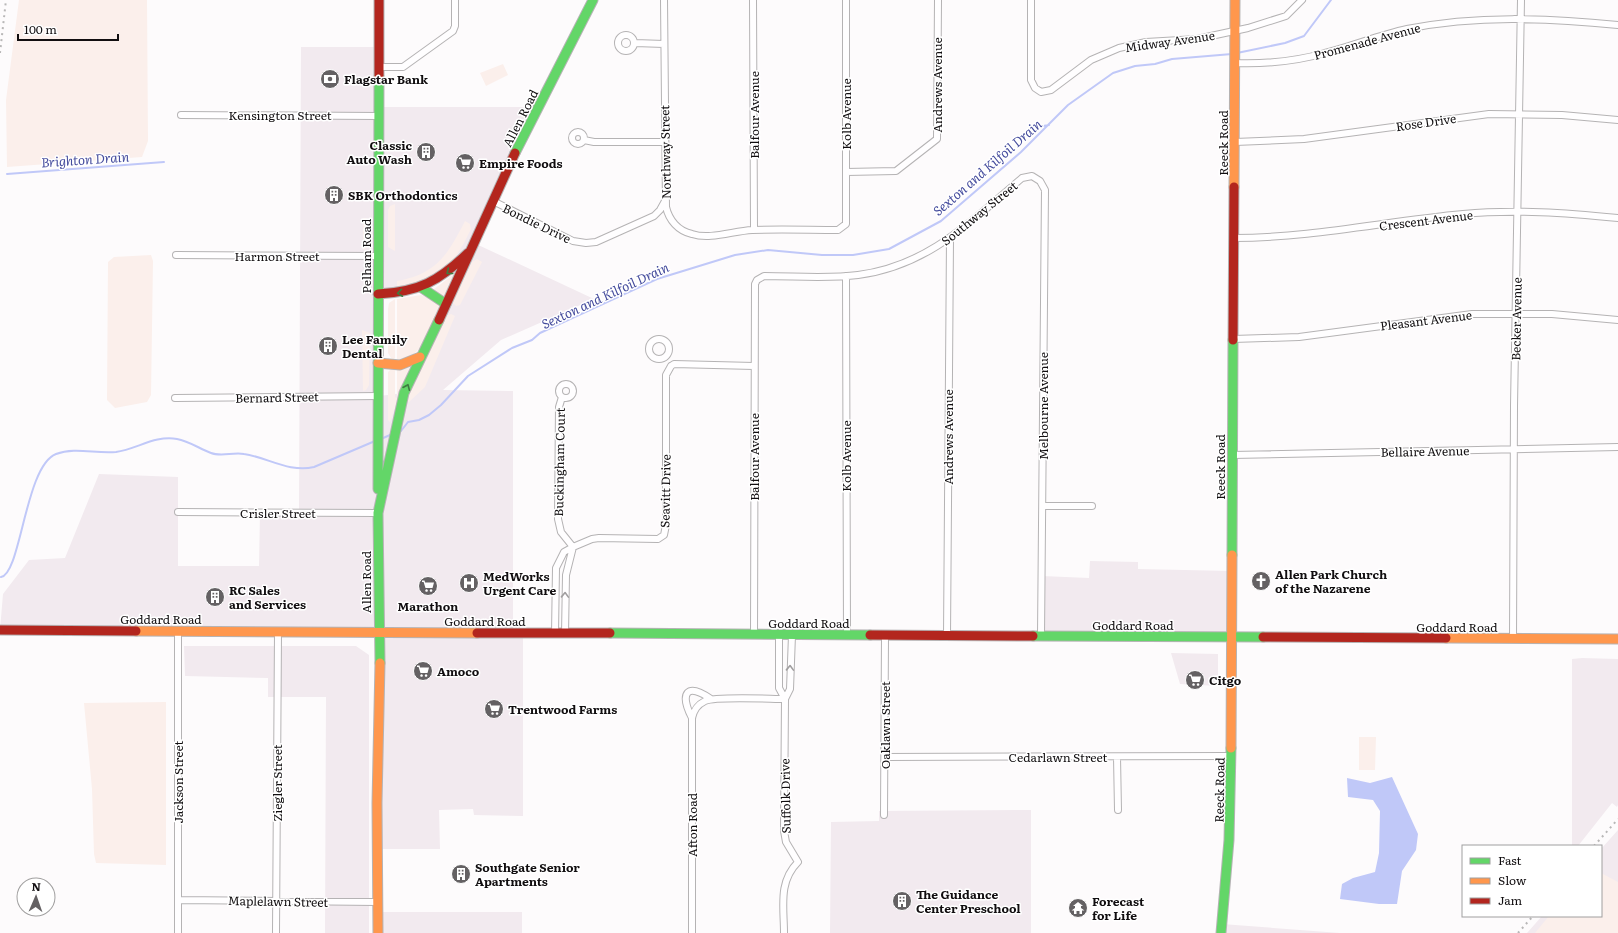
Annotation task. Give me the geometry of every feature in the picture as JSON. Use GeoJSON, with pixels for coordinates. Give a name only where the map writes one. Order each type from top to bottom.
{"type":"FeatureCollection","features":[{"type":"Feature","properties":{"kind":"main road","name":"Pelham Road"},"geometry":{"type":"LineString","coordinates":[[378,513],[379,0]]}},
{"type":"Feature","properties":{"kind":"main road","name":"Allen Road"},"geometry":{"type":"LineString","coordinates":[[378,933],[378,706],[380,655],[378,513],[396,424],[404,393],[420,357],[472,249],[524,134],[537,113],[593,0]]}},
{"type":"Feature","properties":{"kind":"main road","name":"Reeck Road"},"geometry":{"type":"LineString","coordinates":[[1221,933],[1230,821],[1231,756],[1235,0]]}},
{"type":"Feature","properties":{"kind":"main road","name":"Allen Road"},"geometry":{"type":"LineString","coordinates":[[378,294],[398,294],[422,288],[435,282],[451,271],[472,249]]}},
{"type":"Feature","properties":{"kind":"main road"},"geometry":{"type":"LineString","coordinates":[[422,288],[441,299],[446,304]]}},
{"type":"Feature","properties":{"kind":"main road"},"geometry":{"type":"LineString","coordinates":[[378,363],[400,365],[420,357]]}},
{"type":"Feature","properties":{"kind":"main road","name":"Goddard Road"},"geometry":{"type":"LineString","coordinates":[[0,630],[1618,639]]}},
{"type":"Feature","properties":{"kind":"street"},"geometry":{"type":"LineString","coordinates":[[379,67],[404,67],[453,32],[455,26],[455,0]]}},
{"type":"Feature","properties":{"kind":"street","name":"Northway Street"},"geometry":{"type":"LineString","coordinates":[[664,0],[665,201],[670,220],[682,230],[692,234],[706,236],[754,230],[838,230],[843,227]]}},
{"type":"Feature","properties":{"kind":"street","name":"Balfour Avenue"},"geometry":{"type":"LineString","coordinates":[[754,0],[754,230]]}},
{"type":"Feature","properties":{"kind":"street","name":"Kolb Avenue"},"geometry":{"type":"LineString","coordinates":[[843,227],[846,224],[846,0]]}},
{"type":"Feature","properties":{"kind":"street","name":"Andrews Avenue"},"geometry":{"type":"LineString","coordinates":[[846,172],[896,171],[937,139],[938,0]]}},
{"type":"Feature","properties":{"kind":"street","name":"Midway Avenue"},"geometry":{"type":"LineString","coordinates":[[1032,0],[1031,80],[1035,88],[1041,92],[1051,90],[1091,60],[1119,48],[1146,42],[1197,38],[1279,20],[1290,13],[1302,0]]}},
{"type":"Feature","properties":{"kind":"street","name":"Becker Avenue"},"geometry":{"type":"LineString","coordinates":[[1513,639],[1515,312],[1521,0]]}},
{"type":"Feature","properties":{"kind":"street","name":"Promenade Avenue"},"geometry":{"type":"LineString","coordinates":[[1235,61],[1291,60],[1310,57],[1382,35],[1430,25],[1472,20],[1566,20],[1618,25]]}},
{"type":"Feature","properties":{"kind":"street"},"geometry":{"type":"LineString","coordinates":[[635,43],[664,44]]}},
{"type":"Feature","properties":{"kind":"street","name":"Rose Drive"},"geometry":{"type":"LineString","coordinates":[[1235,142],[1304,139],[1462,117],[1519,114],[1562,115],[1618,120]]}},
{"type":"Feature","properties":{"kind":"street","name":"Kensington Street"},"geometry":{"type":"LineString","coordinates":[[181,115],[379,116]]}},
{"type":"Feature","properties":{"kind":"street"},"geometry":{"type":"LineString","coordinates":[[584,140],[594,142],[664,142]]}},
{"type":"Feature","properties":{"kind":"street","name":"Southway Street"},"geometry":{"type":"LineString","coordinates":[[757,280],[764,276],[846,276],[872,273],[900,265],[925,254],[950,239],[1022,178],[1032,176],[1038,179]]}},
{"type":"Feature","properties":{"kind":"street","name":"Melbourne Avenue"},"geometry":{"type":"LineString","coordinates":[[1038,179],[1045,190],[1041,636]]}},
{"type":"Feature","properties":{"kind":"street","name":"Bondie Drive"},"geometry":{"type":"LineString","coordinates":[[493,201],[573,241],[586,243],[596,242],[654,216],[660,210],[665,201]]}},
{"type":"Feature","properties":{"kind":"street","name":"Crescent Avenue"},"geometry":{"type":"LineString","coordinates":[[1234,238],[1296,236],[1462,214],[1518,211],[1618,218]]}},
{"type":"Feature","properties":{"kind":"street","name":"Andrews Avenue"},"geometry":{"type":"LineString","coordinates":[[947,636],[950,239]]}},
{"type":"Feature","properties":{"kind":"street","name":"Harmon Street"},"geometry":{"type":"LineString","coordinates":[[176,255],[378,256]]}},
{"type":"Feature","properties":{"kind":"street","name":"Kolb Avenue"},"geometry":{"type":"LineString","coordinates":[[846,276],[847,635]]}},
{"type":"Feature","properties":{"kind":"street","name":"Balfour Avenue"},"geometry":{"type":"LineString","coordinates":[[754,635],[754,287],[757,280]]}},
{"type":"Feature","properties":{"kind":"street","name":"Pleasant Avenue"},"geometry":{"type":"LineString","coordinates":[[1233,339],[1299,337],[1472,314],[1515,312],[1618,320]]}},
{"type":"Feature","properties":{"kind":"street"},"geometry":{"type":"LineString","coordinates":[[664,357],[671,366],[674,364],[754,366]]}},
{"type":"Feature","properties":{"kind":"street","name":"Seavitt Drive"},"geometry":{"type":"LineString","coordinates":[[573,547],[592,539],[654,539],[664,535],[666,525],[666,376],[671,366]]}},
{"type":"Feature","properties":{"kind":"street","name":"Bernard Street"},"geometry":{"type":"LineString","coordinates":[[175,398],[379,396]]}},
{"type":"Feature","properties":{"kind":"street","name":"Buckingham Court"},"geometry":{"type":"LineString","coordinates":[[562,397],[558,407],[558,519],[561,532],[573,547]]}},
{"type":"Feature","properties":{"kind":"street","name":"Bellaire Avenue"},"geometry":{"type":"LineString","coordinates":[[1232,455],[1618,447]]}},
{"type":"Feature","properties":{"kind":"street"},"geometry":{"type":"LineString","coordinates":[[1043,506],[1092,506]]}},
{"type":"Feature","properties":{"kind":"street","name":"Crisler Street"},"geometry":{"type":"LineString","coordinates":[[178,512],[378,513]]}},
{"type":"Feature","properties":{"kind":"street"},"geometry":{"type":"LineString","coordinates":[[555,634],[556,568],[564,552],[573,547]]}},
{"type":"Feature","properties":{"kind":"street"},"geometry":{"type":"LineString","coordinates":[[565,634],[566,575],[573,547]]}},
{"type":"Feature","properties":{"kind":"street","name":"Jackson Street"},"geometry":{"type":"LineString","coordinates":[[178,632],[178,933]]}},
{"type":"Feature","properties":{"kind":"street","name":"Ziegler Street"},"geometry":{"type":"LineString","coordinates":[[276,933],[278,632]]}},
{"type":"Feature","properties":{"kind":"street","name":"Suffolk Drive"},"geometry":{"type":"LineString","coordinates":[[779,635],[779,688],[785,699]]}},
{"type":"Feature","properties":{"kind":"street","name":"Suffolk Drive"},"geometry":{"type":"LineString","coordinates":[[784,933],[784,885],[788,873],[798,862],[786,842],[784,831],[785,699],[790,689],[792,635]]}},
{"type":"Feature","properties":{"kind":"street","name":"Oaklawn Street"},"geometry":{"type":"LineString","coordinates":[[884,815],[885,636]]}},
{"type":"Feature","properties":{"kind":"street","name":"Afton Road"},"geometry":{"type":"LineString","coordinates":[[692,718],[699,705],[711,699],[703,693],[690,691],[686,695],[684,701],[692,718],[692,933]]}},
{"type":"Feature","properties":{"kind":"street"},"geometry":{"type":"LineString","coordinates":[[711,699],[785,699]]}},
{"type":"Feature","properties":{"kind":"street","name":"Cedarlawn Street"},"geometry":{"type":"LineString","coordinates":[[885,758],[1231,756]]}},
{"type":"Feature","properties":{"kind":"street"},"geometry":{"type":"LineString","coordinates":[[1117,757],[1118,810]]}},
{"type":"Feature","properties":{"kind":"street","name":"Maplelawn Street"},"geometry":{"type":"LineString","coordinates":[[178,900],[378,902]]}},
{"type":"Feature","properties":{"kind":"shaded area"},"geometry":{"type":"Polygon","coordinates":[[[19,0],[147,0],[148,141],[142,157],[7,167],[6,100],[19,0]]]}},
{"type":"Feature","properties":{"kind":"shaded area"},"geometry":{"type":"Polygon","coordinates":[[[301,47],[378,47],[379,107],[540,107],[474,243],[594,299],[501,340],[443,390],[513,391],[513,633],[523,634],[523,816],[474,815],[473,809],[439,810],[440,849],[378,849],[378,633],[0,630],[3,594],[29,560],[65,558],[99,474],[178,477],[178,566],[259,566],[260,513],[299,513],[301,47]],[[471,251],[435,282],[378,294],[379,396],[404,393],[471,251]]]}},
{"type":"Feature","properties":{"kind":"shaded area"},"geometry":{"type":"Polygon","coordinates":[[[503,64],[508,75],[486,86],[480,73],[503,64]]]}},
{"type":"Feature","properties":{"kind":"shaded area"},"geometry":{"type":"Polygon","coordinates":[[[395,204],[395,251],[388,247],[388,210],[390,206],[395,204]]]}},
{"type":"Feature","properties":{"kind":"shaded area"},"geometry":{"type":"Polygon","coordinates":[[[363,218],[366,218],[369,222],[370,238],[368,245],[363,250],[363,218]]]}},
{"type":"Feature","properties":{"kind":"shaded area"},"geometry":{"type":"Polygon","coordinates":[[[465,221],[470,224],[471,229],[458,253],[443,270],[424,282],[397,289],[397,281],[411,278],[422,273],[432,268],[440,261],[447,253],[465,221]]]}},
{"type":"Feature","properties":{"kind":"shaded area"},"geometry":{"type":"Polygon","coordinates":[[[151,255],[153,261],[151,395],[147,402],[115,408],[107,400],[108,262],[114,257],[151,255]]]}},
{"type":"Feature","properties":{"kind":"shaded area"},"geometry":{"type":"Polygon","coordinates":[[[477,259],[482,262],[460,305],[456,306],[453,303],[453,300],[472,262],[477,259]]]}},
{"type":"Feature","properties":{"kind":"shaded area"},"geometry":{"type":"Polygon","coordinates":[[[455,273],[457,275],[445,297],[433,290],[455,273]]]}},
{"type":"Feature","properties":{"kind":"shaded area"},"geometry":{"type":"Polygon","coordinates":[[[421,295],[436,301],[440,308],[429,333],[419,348],[406,359],[397,361],[397,299],[421,295]]]}},
{"type":"Feature","properties":{"kind":"shaded area"},"geometry":{"type":"Polygon","coordinates":[[[395,299],[395,360],[391,358],[388,353],[388,309],[389,303],[395,299]]]}},
{"type":"Feature","properties":{"kind":"shaded area"},"geometry":{"type":"Polygon","coordinates":[[[451,314],[455,316],[425,387],[409,402],[406,400],[408,393],[445,316],[451,314]]]}},
{"type":"Feature","properties":{"kind":"shaded area"},"geometry":{"type":"Polygon","coordinates":[[[362,330],[370,333],[369,385],[366,390],[363,391],[362,330]]]}},
{"type":"Feature","properties":{"kind":"shaded area"},"geometry":{"type":"Polygon","coordinates":[[[410,367],[399,397],[397,397],[397,369],[410,367]]]}},
{"type":"Feature","properties":{"kind":"shaded area"},"geometry":{"type":"Polygon","coordinates":[[[392,368],[395,370],[395,397],[398,399],[390,422],[388,420],[388,372],[392,368]]]}},
{"type":"Feature","properties":{"kind":"shaded area"},"geometry":{"type":"Polygon","coordinates":[[[1090,561],[1138,562],[1138,569],[1231,571],[1231,637],[1041,636],[1042,576],[1089,578],[1090,561]]]}},
{"type":"Feature","properties":{"kind":"shaded area"},"geometry":{"type":"Polygon","coordinates":[[[184,646],[356,646],[369,655],[369,933],[325,933],[326,697],[268,697],[268,678],[185,676],[184,646]]]}},
{"type":"Feature","properties":{"kind":"shaded area"},"geometry":{"type":"Polygon","coordinates":[[[1171,653],[1218,654],[1218,686],[1180,684],[1171,653]]]}},
{"type":"Feature","properties":{"kind":"shaded area"},"geometry":{"type":"Polygon","coordinates":[[[1572,659],[1618,659],[1618,805],[1617,807],[1612,803],[1579,845],[1572,845],[1572,659]]]}},
{"type":"Feature","properties":{"kind":"shaded area"},"geometry":{"type":"Polygon","coordinates":[[[166,702],[166,865],[96,863],[94,854],[92,789],[84,703],[166,702]]]}},
{"type":"Feature","properties":{"kind":"shaded area"},"geometry":{"type":"Polygon","coordinates":[[[1359,737],[1376,737],[1375,770],[1359,770],[1359,737]]]}},
{"type":"Feature","properties":{"kind":"shaded area"},"geometry":{"type":"Polygon","coordinates":[[[1031,810],[1031,933],[830,933],[831,822],[879,821],[879,811],[1031,810]]]}},
{"type":"Feature","properties":{"kind":"shaded area"},"geometry":{"type":"Polygon","coordinates":[[[1618,830],[1618,933],[1527,933],[1541,917],[1602,917],[1602,848],[1618,830]]]}},
{"type":"Feature","properties":{"kind":"shaded area"},"geometry":{"type":"Polygon","coordinates":[[[1602,874],[1618,882],[1618,933],[1535,933],[1548,917],[1602,917],[1602,874]]]}},
{"type":"Feature","properties":{"kind":"shaded area"},"geometry":{"type":"Polygon","coordinates":[[[378,912],[522,912],[522,933],[378,933],[378,912]]]}},
{"type":"Feature","properties":{"kind":"shaded area"},"geometry":{"type":"Polygon","coordinates":[[[1222,924],[1340,933],[1221,933],[1222,924]]]}},
{"type":"Feature","properties":{"kind":"water"},"geometry":{"type":"Polygon","coordinates":[[[1392,777],[1418,834],[1416,850],[1402,871],[1397,904],[1379,904],[1340,899],[1342,884],[1353,878],[1375,872],[1379,853],[1380,811],[1373,800],[1348,797],[1347,778],[1370,783],[1392,777]]]}},
{"type":"Feature","properties":{"kind":"waterway","name":"Sexton and Kilfoil Drain"},"geometry":{"type":"LineString","coordinates":[[1237,53],[1285,43],[1304,36],[1331,0]]}},
{"type":"Feature","properties":{"kind":"waterway","name":"Sexton and Kilfoil Drain"},"geometry":{"type":"LineString","coordinates":[[398,432],[401,431],[408,422],[419,420],[429,415],[441,405],[468,376],[512,348],[532,340],[540,333],[657,279],[735,255],[768,250],[822,255],[853,255],[889,249],[941,221],[1021,152],[1068,105],[1113,73],[1135,66],[1155,64],[1172,59],[1232,54]]}},
{"type":"Feature","properties":{"kind":"waterway","name":"Brighton Drain"},"geometry":{"type":"LineString","coordinates":[[1031,128],[1049,125]]}},
{"type":"Feature","properties":{"kind":"waterway","name":"Brighton Drain"},"geometry":{"type":"LineString","coordinates":[[7,174],[164,162]]}},
{"type":"Feature","properties":{"kind":"waterway","name":"Sexton and Kilfoil Drain"},"geometry":{"type":"LineString","coordinates":[[381,439],[390,435]]}},
{"type":"Feature","properties":{"kind":"waterway","name":"Sexton and Kilfoil Drain"},"geometry":{"type":"LineString","coordinates":[[1,577],[8,571],[14,558],[30,497],[37,478],[46,463],[56,454],[71,451],[116,452],[169,438],[186,441],[215,454],[244,454],[287,466],[305,468],[314,467],[375,441]]}},
{"type":"Feature","properties":{"kind":"railway"},"geometry":{"type":"LineString","coordinates":[[0,53],[6,0]]}},
{"type":"Feature","properties":{"kind":"railway"},"geometry":{"type":"LineString","coordinates":[[1595,845],[1618,819]]}},
{"type":"Feature","properties":{"kind":"railway"},"geometry":{"type":"LineString","coordinates":[[1518,933],[1532,917]]}},
{"type":"Feature","properties":{"kind":"traffic: fast"},"geometry":{"type":"LineString","coordinates":[[515,153],[593,0]]}},
{"type":"Feature","properties":{"kind":"traffic: fast"},"geometry":{"type":"LineString","coordinates":[[378,489],[379,77]]}},
{"type":"Feature","properties":{"kind":"traffic: fast"},"geometry":{"type":"LineString","coordinates":[[422,288],[446,304]]}},
{"type":"Feature","properties":{"kind":"traffic: fast"},"geometry":{"type":"LineString","coordinates":[[380,663],[378,513],[404,393],[439,320]]}},
{"type":"Feature","properties":{"kind":"traffic: fast"},"geometry":{"type":"LineString","coordinates":[[1232,555],[1233,340]]}},
{"type":"Feature","properties":{"kind":"traffic: fast"},"geometry":{"type":"LineString","coordinates":[[610,633],[870,635]]}},
{"type":"Feature","properties":{"kind":"traffic: fast"},"geometry":{"type":"LineString","coordinates":[[1033,636],[1263,637]]}},
{"type":"Feature","properties":{"kind":"traffic: fast"},"geometry":{"type":"LineString","coordinates":[[1221,933],[1229,840],[1231,748]]}},
{"type":"Feature","properties":{"kind":"traffic: slow"},"geometry":{"type":"LineString","coordinates":[[1234,187],[1235,0]]}},
{"type":"Feature","properties":{"kind":"traffic: slow"},"geometry":{"type":"LineString","coordinates":[[378,363],[400,365],[420,357]]}},
{"type":"Feature","properties":{"kind":"traffic: slow"},"geometry":{"type":"LineString","coordinates":[[1231,748],[1232,555]]}},
{"type":"Feature","properties":{"kind":"traffic: slow"},"geometry":{"type":"LineString","coordinates":[[136,631],[477,633]]}},
{"type":"Feature","properties":{"kind":"traffic: slow"},"geometry":{"type":"LineString","coordinates":[[1446,638],[1618,639]]}},
{"type":"Feature","properties":{"kind":"traffic: slow"},"geometry":{"type":"LineString","coordinates":[[378,933],[377,803],[380,663]]}},
{"type":"Feature","properties":{"kind":"traffic: jam"},"geometry":{"type":"LineString","coordinates":[[379,0],[379,77]]}},
{"type":"Feature","properties":{"kind":"traffic: jam"},"geometry":{"type":"LineString","coordinates":[[439,320],[515,153]]}},
{"type":"Feature","properties":{"kind":"traffic: jam"},"geometry":{"type":"LineString","coordinates":[[1233,340],[1234,187]]}},
{"type":"Feature","properties":{"kind":"traffic: jam"},"geometry":{"type":"LineString","coordinates":[[378,294],[405,291],[428,283],[438,278],[468,253]]}},
{"type":"Feature","properties":{"kind":"traffic: jam"},"geometry":{"type":"LineString","coordinates":[[0,630],[136,631]]}},
{"type":"Feature","properties":{"kind":"traffic: jam"},"geometry":{"type":"LineString","coordinates":[[477,633],[610,633]]}},
{"type":"Feature","properties":{"kind":"traffic: jam"},"geometry":{"type":"LineString","coordinates":[[870,635],[1033,636]]}},
{"type":"Feature","properties":{"kind":"traffic: jam"},"geometry":{"type":"LineString","coordinates":[[1263,637],[1446,638]]}},
{"type":"Feature","properties":{"kind":"place","name":"Flagstar Bank"},"geometry":{"type":"Point","coordinates":[330,79]}},
{"type":"Feature","properties":{"kind":"place","name":"Classic Auto Wash"},"geometry":{"type":"Point","coordinates":[426,152]}},
{"type":"Feature","properties":{"kind":"place","name":"Empire Foods"},"geometry":{"type":"Point","coordinates":[465,163]}},
{"type":"Feature","properties":{"kind":"place","name":"SBK Orthodontics"},"geometry":{"type":"Point","coordinates":[334,195]}},
{"type":"Feature","properties":{"kind":"place","name":"Lee Family Dental"},"geometry":{"type":"Point","coordinates":[328,346]}},
{"type":"Feature","properties":{"kind":"place","name":"Allen Park Church of the Nazarene"},"geometry":{"type":"Point","coordinates":[1261,581]}},
{"type":"Feature","properties":{"kind":"place","name":"MedWorks Urgent Care"},"geometry":{"type":"Point","coordinates":[469,583]}},
{"type":"Feature","properties":{"kind":"place","name":"Marathon"},"geometry":{"type":"Point","coordinates":[428,586]}},
{"type":"Feature","properties":{"kind":"place","name":"RC Sales and Services"},"geometry":{"type":"Point","coordinates":[215,597]}},
{"type":"Feature","properties":{"kind":"place","name":"Amoco"},"geometry":{"type":"Point","coordinates":[423,671]}},
{"type":"Feature","properties":{"kind":"place","name":"Citgo"},"geometry":{"type":"Point","coordinates":[1195,680]}},
{"type":"Feature","properties":{"kind":"place","name":"Trentwood Farms"},"geometry":{"type":"Point","coordinates":[494,709]}},
{"type":"Feature","properties":{"kind":"place","name":"Southgate Senior Apartments"},"geometry":{"type":"Point","coordinates":[461,874]}},
{"type":"Feature","properties":{"kind":"place","name":"The Guidance Center Preschool"},"geometry":{"type":"Point","coordinates":[902,901]}},
{"type":"Feature","properties":{"kind":"place","name":"Forecast for Life"},"geometry":{"type":"Point","coordinates":[1078,908]}}]}
